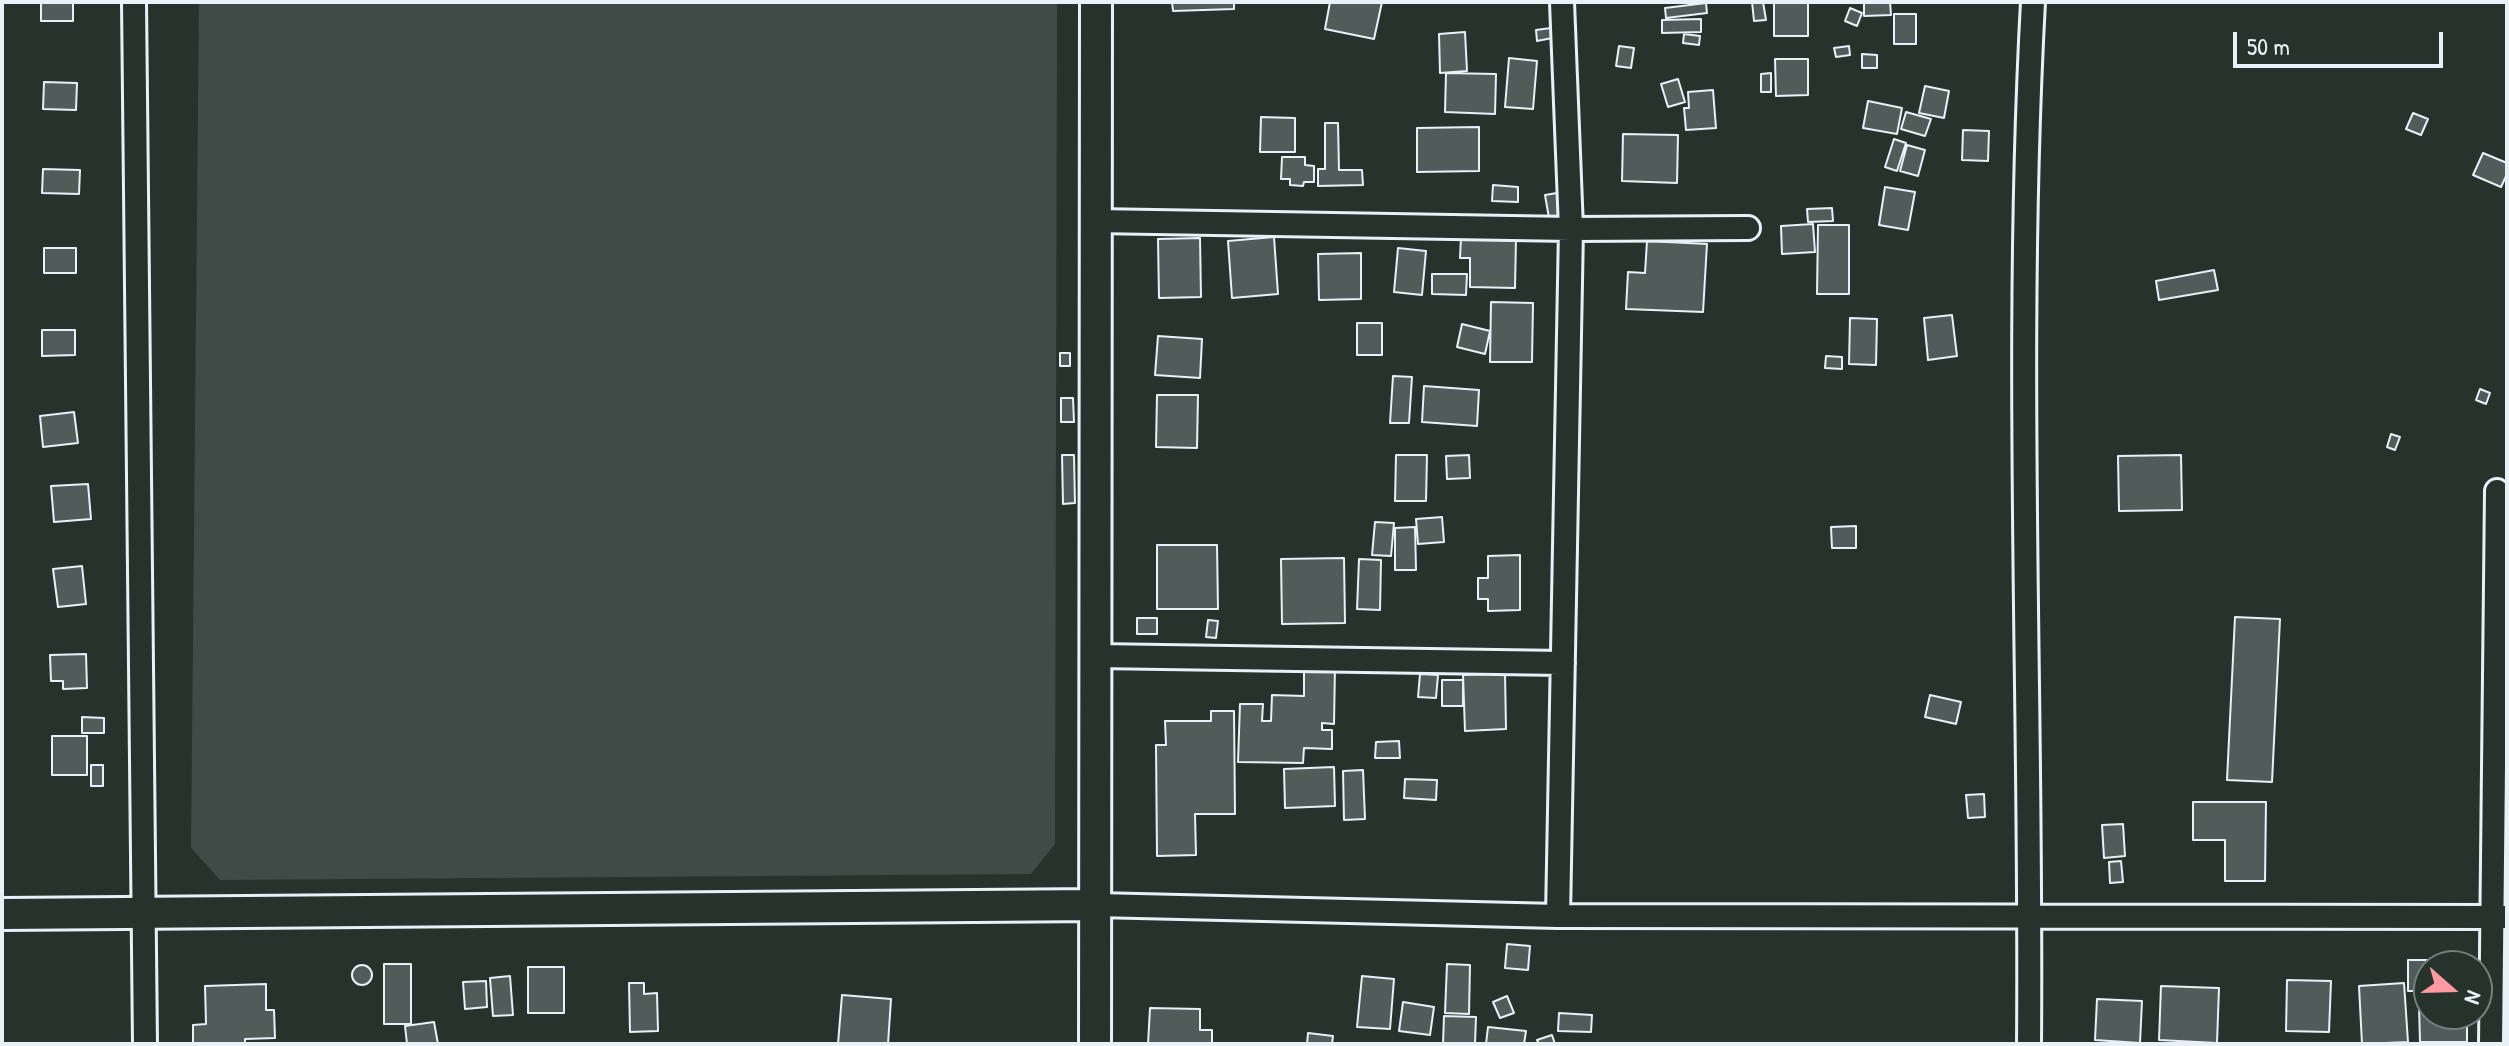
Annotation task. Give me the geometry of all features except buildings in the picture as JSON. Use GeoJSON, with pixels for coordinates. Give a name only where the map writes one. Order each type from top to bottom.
{"type":"FeatureCollection","features":[{"type":"Feature","properties":{"kind":"street"},"geometry":{"type":"LineString","coordinates":[[134,2],[145,1044]]}},
{"type":"Feature","properties":{"kind":"street"},"geometry":{"type":"LineString","coordinates":[[1095,1044],[1096,2]]}},
{"type":"Feature","properties":{"kind":"street"},"geometry":{"type":"LineString","coordinates":[[1558,916],[1571,229],[1562,2]]}},
{"type":"Feature","properties":{"kind":"street"},"geometry":{"type":"LineString","coordinates":[[2029,1044],[2022,349],[2033,2]]}},
{"type":"Feature","properties":{"kind":"street"},"geometry":{"type":"LineString","coordinates":[[1095,221],[1571,229],[1748,228]]}},
{"type":"Feature","properties":{"kind":"street"},"geometry":{"type":"LineString","coordinates":[[2491,1044],[2499,917],[2497,491]]}},
{"type":"Feature","properties":{"kind":"street"},"geometry":{"type":"LineString","coordinates":[[1096,656],[1563,663]]}},
{"type":"Feature","properties":{"kind":"street"},"geometry":{"type":"LineString","coordinates":[[2,914],[1096,905],[1558,916],[2499,917]]}},
{"type":"Feature","properties":{"kind":"shaded area"},"geometry":{"type":"Polygon","coordinates":[[[199,2],[1057,2],[1055,844],[1031,874],[220,880],[191,848],[199,2]]]}}]}
